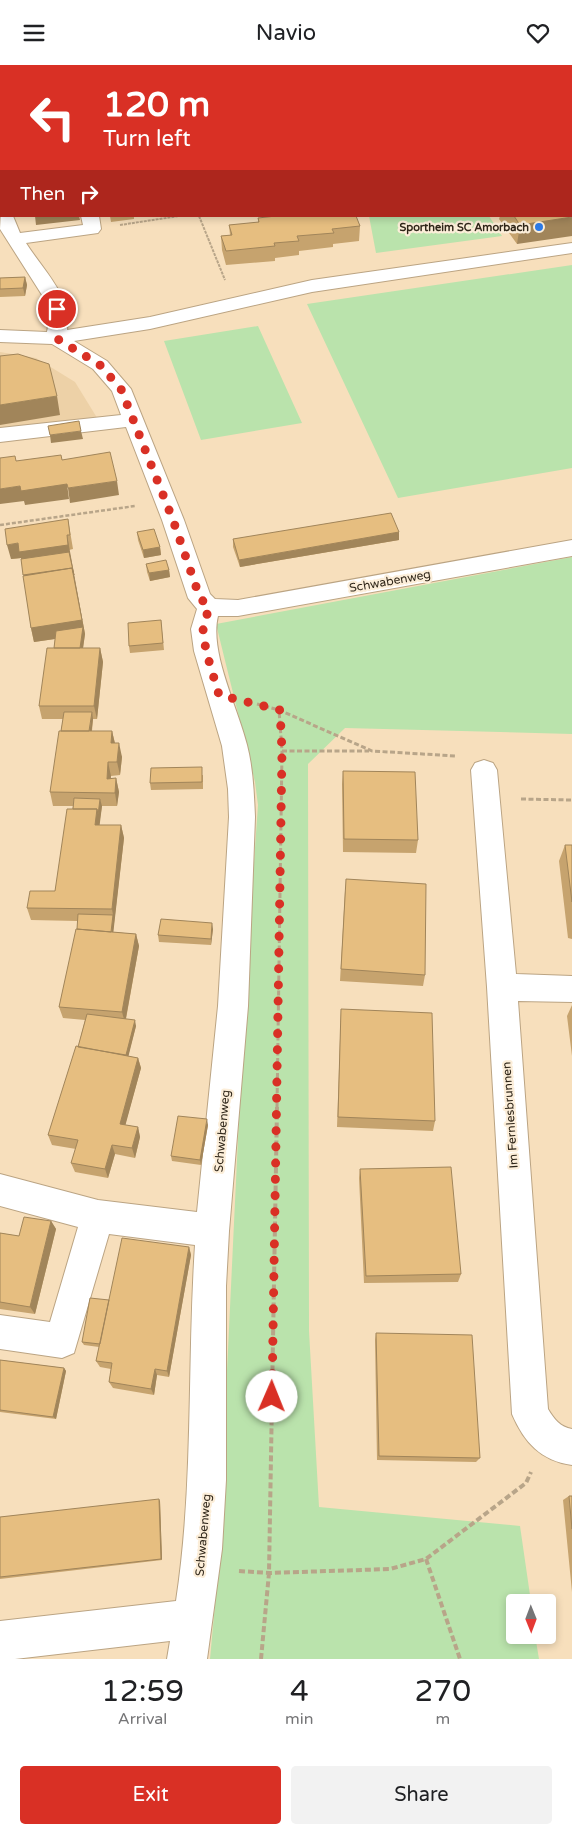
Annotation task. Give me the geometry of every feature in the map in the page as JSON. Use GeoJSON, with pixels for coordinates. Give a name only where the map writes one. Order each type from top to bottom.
{"type":"FeatureCollection","features":[{"type":"Feature","properties":{"kind":"street"},"geometry":{"type":"LineString","coordinates":[[4,217],[9,233],[51,295],[57,309],[58,327],[56,338]]}},
{"type":"Feature","properties":{"kind":"street"},"geometry":{"type":"LineString","coordinates":[[14,239],[91,223]]}},
{"type":"Feature","properties":{"kind":"street"},"geometry":{"type":"LineString","coordinates":[[0,336],[56,338],[150,323],[312,286],[572,248]]}},
{"type":"Feature","properties":{"kind":"street"},"geometry":{"type":"LineString","coordinates":[[56,338],[100,365],[121,389],[200,598],[209,607]]}},
{"type":"Feature","properties":{"kind":"street"},"geometry":{"type":"LineString","coordinates":[[0,435],[133,420]]}},
{"type":"Feature","properties":{"kind":"street","name":"Schwabenweg"},"geometry":{"type":"LineString","coordinates":[[187,1659],[201,1567],[207,1480],[209,1286],[212,1231],[233,1006],[242,817],[241,789],[235,746],[206,651],[203,629],[209,607],[238,608],[572,548]]}},
{"type":"Feature","properties":{"kind":"street","name":"Im Fernlesbrunnen"},"geometry":{"type":"LineString","coordinates":[[485,784],[502,987],[530,1414],[561,1444]]}},
{"type":"Feature","properties":{"kind":"street"},"geometry":{"type":"LineString","coordinates":[[502,987],[572,989]]}},
{"type":"Feature","properties":{"kind":"street"},"geometry":{"type":"LineString","coordinates":[[0,1189],[98,1215],[212,1231]]}},
{"type":"Feature","properties":{"kind":"street"},"geometry":{"type":"LineString","coordinates":[[0,1332],[62,1341],[98,1215]]}},
{"type":"Feature","properties":{"kind":"street"},"geometry":{"type":"LineString","coordinates":[[0,1641],[194,1619]]}},
{"type":"Feature","properties":{"kind":"path"},"geometry":{"type":"LineString","coordinates":[[91,223],[166,217]]}},
{"type":"Feature","properties":{"kind":"path"},"geometry":{"type":"LineString","coordinates":[[200,217],[225,281],[227,306]]}},
{"type":"Feature","properties":{"kind":"path"},"geometry":{"type":"LineString","coordinates":[[0,525],[165,502]]}},
{"type":"Feature","properties":{"kind":"path"},"geometry":{"type":"LineString","coordinates":[[219,695],[280,710],[372,751]]}},
{"type":"Feature","properties":{"kind":"path"},"geometry":{"type":"LineString","coordinates":[[261,1659],[269,1573],[282,751],[280,710]]}},
{"type":"Feature","properties":{"kind":"path"},"geometry":{"type":"LineString","coordinates":[[282,751],[372,751],[476,757],[485,784],[572,800]]}},
{"type":"Feature","properties":{"kind":"path"},"geometry":{"type":"LineString","coordinates":[[201,1567],[269,1573],[390,1569],[426,1559],[526,1483],[561,1444]]}},
{"type":"Feature","properties":{"kind":"path"},"geometry":{"type":"LineString","coordinates":[[426,1559],[460,1659]]}},
{"type":"Feature","properties":{"kind":"shaded area"},"geometry":{"type":"Polygon","coordinates":[[[0,352],[36,358],[75,382],[99,421],[0,436],[0,352]]]}},
{"type":"Feature","properties":{"kind":"green space"},"geometry":{"type":"Polygon","coordinates":[[[369,217],[490,217],[502,236],[376,253],[369,217]]]}},
{"type":"Feature","properties":{"kind":"green space"},"geometry":{"type":"Polygon","coordinates":[[[572,265],[572,468],[398,498],[307,304],[572,265]]]}},
{"type":"Feature","properties":{"kind":"green space"},"geometry":{"type":"Polygon","coordinates":[[[258,326],[302,423],[201,440],[164,341],[258,326]]]}},
{"type":"Feature","properties":{"kind":"green space"},"geometry":{"type":"Polygon","coordinates":[[[572,557],[572,734],[345,728],[308,764],[309,1331],[319,1507],[520,1526],[530,1594],[506,1594],[506,1644],[536,1644],[539,1659],[210,1659],[217,1582],[245,991],[258,805],[255,782],[216,624],[572,557]]]}},
{"type":"Feature","properties":{"kind":"building"},"geometry":{"type":"Polygon","coordinates":[[[356,217],[360,226],[332,229],[334,233],[297,236],[299,241],[274,243],[275,246],[226,251],[221,236],[232,235],[229,225],[259,222],[258,218],[356,217]]]}},
{"type":"Feature","properties":{"kind":"building"},"geometry":{"type":"Polygon","coordinates":[[[515,217],[572,217],[520,225],[515,217]]]}},
{"type":"Feature","properties":{"kind":"building"},"geometry":{"type":"Polygon","coordinates":[[[25,277],[23,288],[0,289],[0,278],[25,277]]]}},
{"type":"Feature","properties":{"kind":"building"},"geometry":{"type":"Polygon","coordinates":[[[18,354],[49,364],[57,396],[0,405],[0,356],[18,354]]]}},
{"type":"Feature","properties":{"kind":"building"},"geometry":{"type":"Polygon","coordinates":[[[79,421],[81,431],[50,435],[48,426],[79,421]]]}},
{"type":"Feature","properties":{"kind":"building"},"geometry":{"type":"Polygon","coordinates":[[[110,452],[117,481],[68,488],[67,484],[21,491],[20,486],[0,489],[0,458],[15,456],[16,461],[61,455],[62,460],[110,452]]]}},
{"type":"Feature","properties":{"kind":"building"},"geometry":{"type":"Polygon","coordinates":[[[391,513],[399,532],[239,560],[233,539],[391,513]]]}},
{"type":"Feature","properties":{"kind":"building"},"geometry":{"type":"Polygon","coordinates":[[[68,519],[70,535],[67,535],[68,545],[19,552],[18,543],[7,545],[5,529],[68,519]]]}},
{"type":"Feature","properties":{"kind":"building"},"geometry":{"type":"Polygon","coordinates":[[[154,529],[160,547],[143,550],[137,532],[154,529]]]}},
{"type":"Feature","properties":{"kind":"building"},"geometry":{"type":"Polygon","coordinates":[[[69,552],[74,575],[72,568],[23,575],[21,559],[69,552]]]}},
{"type":"Feature","properties":{"kind":"building"},"geometry":{"type":"Polygon","coordinates":[[[166,560],[169,570],[149,573],[146,564],[166,560]]]}},
{"type":"Feature","properties":{"kind":"building"},"geometry":{"type":"Polygon","coordinates":[[[72,568],[82,620],[31,628],[23,576],[72,568]]]}},
{"type":"Feature","properties":{"kind":"building"},"geometry":{"type":"Polygon","coordinates":[[[161,620],[163,643],[129,646],[128,623],[161,620]]]}},
{"type":"Feature","properties":{"kind":"building"},"geometry":{"type":"Polygon","coordinates":[[[83,627],[80,648],[54,648],[56,631],[83,627]]]}},
{"type":"Feature","properties":{"kind":"building"},"geometry":{"type":"Polygon","coordinates":[[[47,648],[100,648],[94,706],[39,706],[47,648]]]}},
{"type":"Feature","properties":{"kind":"building"},"geometry":{"type":"Polygon","coordinates":[[[64,712],[92,712],[89,731],[61,731],[64,712]]]}},
{"type":"Feature","properties":{"kind":"building"},"geometry":{"type":"Polygon","coordinates":[[[59,731],[112,731],[111,743],[119,743],[117,762],[108,762],[107,779],[116,778],[115,793],[50,792],[59,731]]]}},
{"type":"Feature","properties":{"kind":"building"},"geometry":{"type":"Polygon","coordinates":[[[202,767],[202,782],[150,783],[151,768],[202,767]]]}},
{"type":"Feature","properties":{"kind":"building"},"geometry":{"type":"Polygon","coordinates":[[[343,771],[415,772],[418,840],[344,839],[343,771]]]}},
{"type":"Feature","properties":{"kind":"building"},"geometry":{"type":"Polygon","coordinates":[[[74,798],[100,799],[98,815],[97,809],[73,809],[74,798]]]}},
{"type":"Feature","properties":{"kind":"building"},"geometry":{"type":"Polygon","coordinates":[[[67,809],[97,809],[95,825],[121,825],[112,909],[27,908],[30,891],[55,891],[67,809]]]}},
{"type":"Feature","properties":{"kind":"building"},"geometry":{"type":"Polygon","coordinates":[[[565,845],[572,845],[572,902],[565,845]]]}},
{"type":"Feature","properties":{"kind":"building"},"geometry":{"type":"Polygon","coordinates":[[[346,879],[426,884],[425,975],[341,969],[346,879]]]}},
{"type":"Feature","properties":{"kind":"building"},"geometry":{"type":"Polygon","coordinates":[[[78,914],[113,915],[111,932],[77,929],[78,914]]]}},
{"type":"Feature","properties":{"kind":"building"},"geometry":{"type":"Polygon","coordinates":[[[161,919],[212,923],[211,939],[158,935],[161,919]]]}},
{"type":"Feature","properties":{"kind":"building"},"geometry":{"type":"Polygon","coordinates":[[[76,929],[136,934],[122,1012],[59,1007],[76,929]]]}},
{"type":"Feature","properties":{"kind":"building"},"geometry":{"type":"Polygon","coordinates":[[[341,1009],[432,1013],[435,1121],[338,1117],[341,1009]]]}},
{"type":"Feature","properties":{"kind":"building"},"geometry":{"type":"Polygon","coordinates":[[[87,1014],[135,1020],[126,1055],[78,1047],[87,1014]]]}},
{"type":"Feature","properties":{"kind":"building"},"geometry":{"type":"Polygon","coordinates":[[[76,1046],[138,1058],[120,1124],[138,1127],[132,1148],[112,1145],[105,1169],[71,1163],[78,1140],[48,1135],[76,1046]]]}},
{"type":"Feature","properties":{"kind":"building"},"geometry":{"type":"Polygon","coordinates":[[[178,1116],[207,1119],[200,1160],[171,1156],[178,1116]]]}},
{"type":"Feature","properties":{"kind":"building"},"geometry":{"type":"Polygon","coordinates":[[[451,1167],[461,1274],[366,1276],[360,1169],[451,1167]]]}},
{"type":"Feature","properties":{"kind":"building"},"geometry":{"type":"Polygon","coordinates":[[[24,1217],[51,1221],[30,1307],[0,1302],[0,1233],[19,1236],[24,1217]]]}},
{"type":"Feature","properties":{"kind":"building"},"geometry":{"type":"Polygon","coordinates":[[[122,1238],[189,1247],[167,1371],[155,1369],[151,1389],[109,1382],[112,1363],[96,1361],[122,1238]]]}},
{"type":"Feature","properties":{"kind":"building"},"geometry":{"type":"Polygon","coordinates":[[[90,1298],[109,1300],[100,1344],[82,1342],[90,1298]]]}},
{"type":"Feature","properties":{"kind":"building"},"geometry":{"type":"Polygon","coordinates":[[[376,1333],[472,1335],[480,1458],[379,1456],[376,1333]]]}},
{"type":"Feature","properties":{"kind":"building"},"geometry":{"type":"Polygon","coordinates":[[[0,1360],[64,1368],[53,1417],[0,1410],[0,1360]]]}},
{"type":"Feature","properties":{"kind":"building"},"geometry":{"type":"Polygon","coordinates":[[[569,1496],[572,1496],[572,1529],[569,1496]]]}},
{"type":"Feature","properties":{"kind":"building"},"geometry":{"type":"Polygon","coordinates":[[[159,1499],[161,1559],[0,1577],[0,1517],[159,1499]]]}},
{"type":"Feature","properties":{"kind":"place","name":"Sportheim SC Amorbach"},"geometry":{"type":"Point","coordinates":[539,227]}},
{"type":"Feature","properties":{"kind":"route"},"geometry":{"type":"LineString","coordinates":[[57,309],[58,327],[56,338],[100,365],[121,389],[173,520],[200,598],[209,607],[203,629],[206,651],[219,695],[280,710],[282,751],[272,1397]]}}]}
